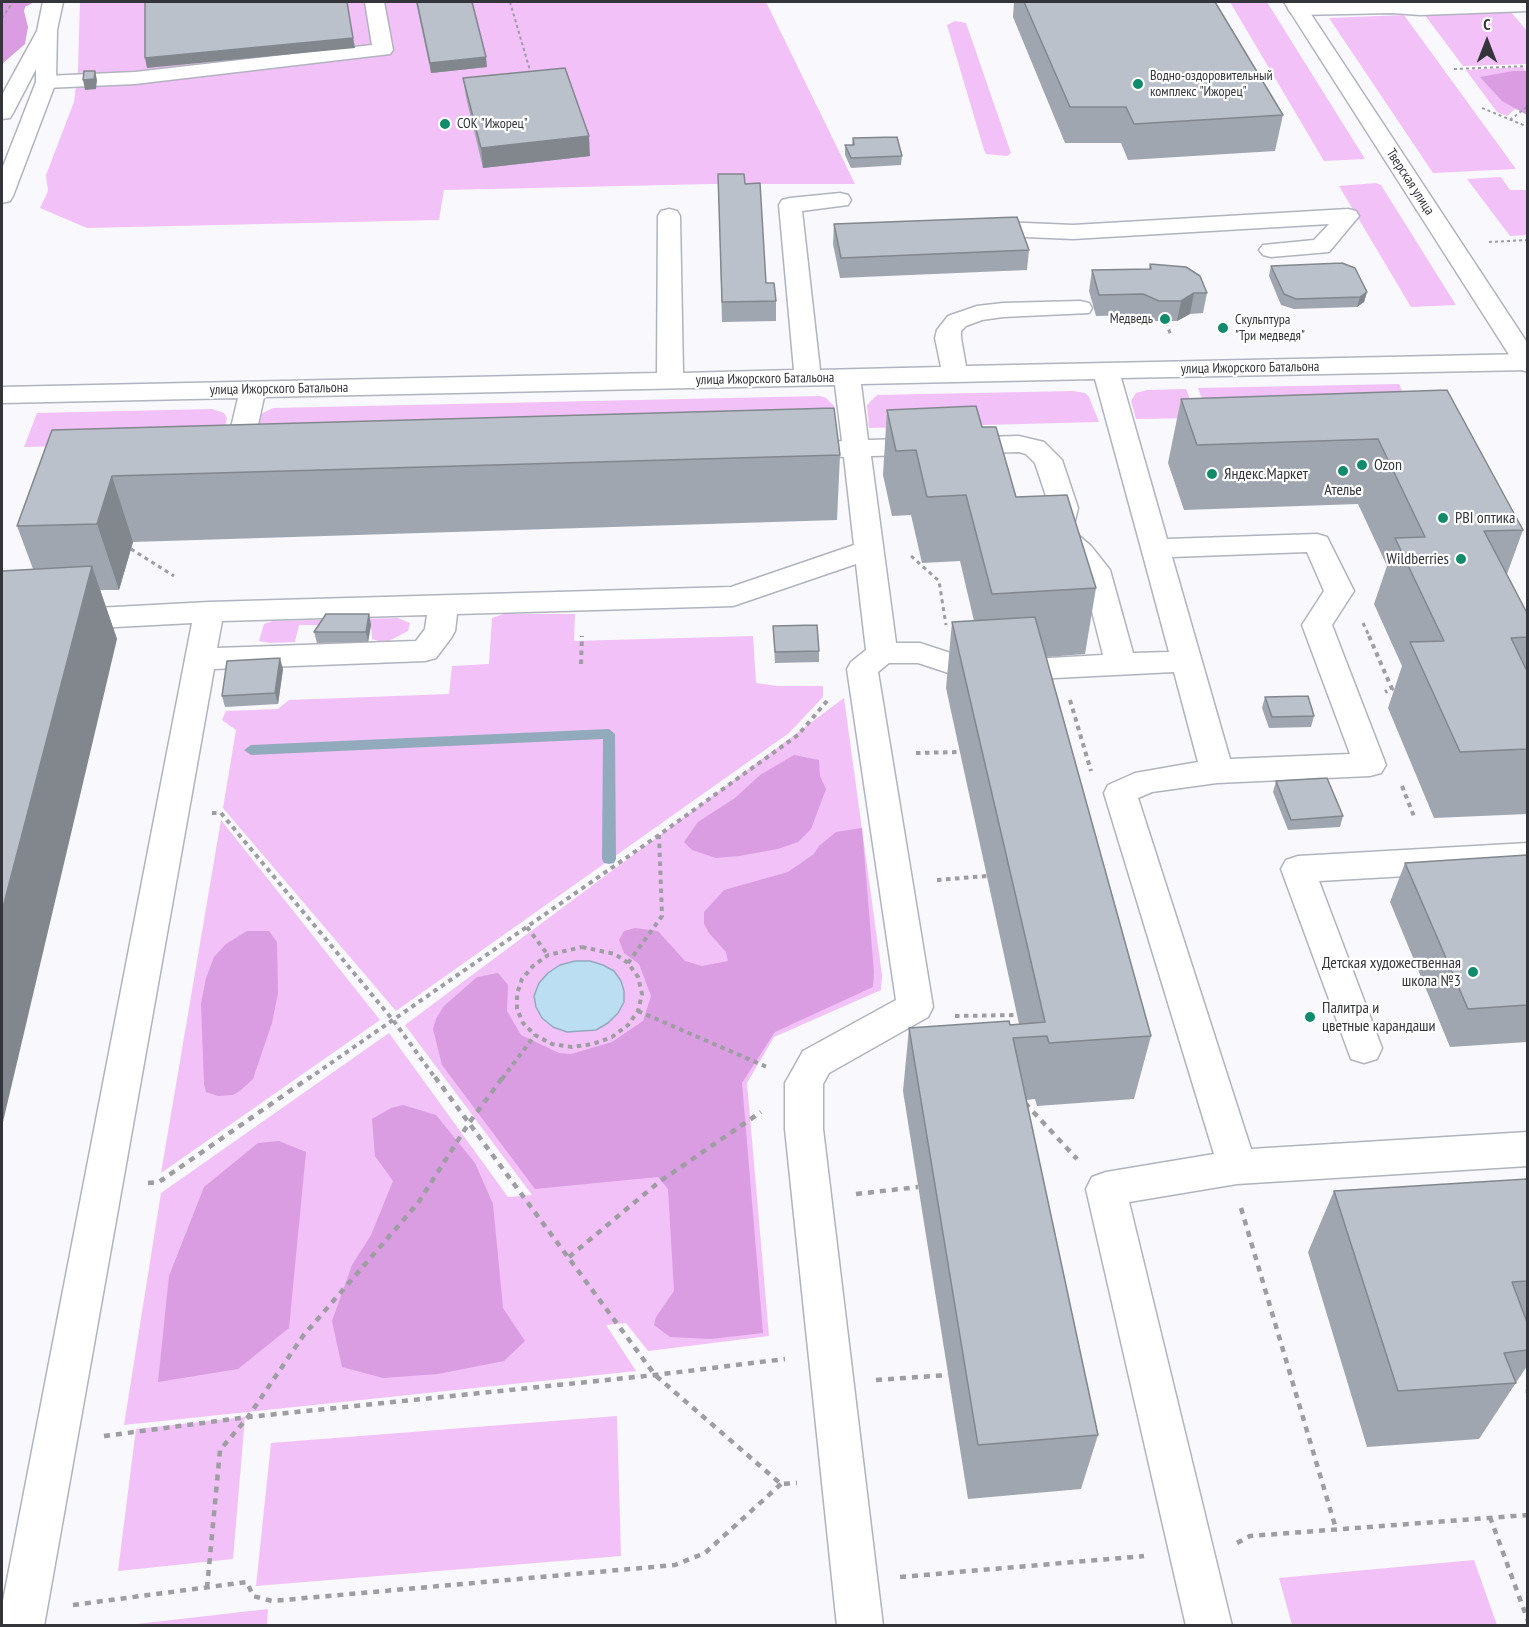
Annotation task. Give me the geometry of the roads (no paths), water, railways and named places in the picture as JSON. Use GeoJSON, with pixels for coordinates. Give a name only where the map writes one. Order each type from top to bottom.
{"type":"FeatureCollection","features":[{"type":"Feature","properties":{"kind":"main road"},"geometry":{"type":"LineString","coordinates":[[2,196],[46,81],[47,30],[53,2]]}},
{"type":"Feature","properties":{"kind":"main road"},"geometry":{"type":"LineString","coordinates":[[46,81],[135,78],[383,50],[374,2]]}},
{"type":"Feature","properties":{"kind":"main road"},"geometry":{"type":"LineString","coordinates":[[1295,5],[1420,9],[1527,5]]}},
{"type":"Feature","properties":{"kind":"main road","name":"Тверская улица"},"geometry":{"type":"LineString","coordinates":[[1295,5],[1527,363]]}},
{"type":"Feature","properties":{"kind":"main road"},"geometry":{"type":"LineString","coordinates":[[2,113],[47,30]]}},
{"type":"Feature","properties":{"kind":"main road"},"geometry":{"type":"LineString","coordinates":[[808,378],[790,205],[840,200]]}},
{"type":"Feature","properties":{"kind":"main road"},"geometry":{"type":"LineString","coordinates":[[669,216],[670,381]]}},
{"type":"Feature","properties":{"kind":"main road"},"geometry":{"type":"LineString","coordinates":[[953,229],[1000,227],[1073,232],[1348,216],[1321,247],[1271,250]]}},
{"type":"Feature","properties":{"kind":"main road"},"geometry":{"type":"LineString","coordinates":[[955,374],[948,338],[949,330],[957,321],[976,313],[1003,310],[1080,308]]}},
{"type":"Feature","properties":{"kind":"main road","name":"улица Ижорского Батальона"},"geometry":{"type":"LineString","coordinates":[[2,395],[1527,363]]}},
{"type":"Feature","properties":{"kind":"main road"},"geometry":{"type":"LineString","coordinates":[[1106,371],[1216,771]]}},
{"type":"Feature","properties":{"kind":"main road"},"geometry":{"type":"LineString","coordinates":[[847,377],[868,550],[872,661],[915,1006],[816,1062],[804,1083],[804,1129],[861,1626]]}},
{"type":"Feature","properties":{"kind":"main road"},"geometry":{"type":"LineString","coordinates":[[253,389],[238,457],[248,462],[277,463]]}},
{"type":"Feature","properties":{"kind":"main road"},"geometry":{"type":"LineString","coordinates":[[810,450],[1019,444],[1035,448],[1048,460],[1064,508],[1060,525],[1065,538],[1096,570],[1121,665]]}},
{"type":"Feature","properties":{"kind":"main road"},"geometry":{"type":"LineString","coordinates":[[1155,549],[1317,543],[1339,591],[1317,625],[1370,765],[1216,771],[1146,781],[1120,793],[1237,1167]]}},
{"type":"Feature","properties":{"kind":"main road"},"geometry":{"type":"LineString","coordinates":[[2,623],[209,612],[733,596],[868,550]]}},
{"type":"Feature","properties":{"kind":"main road"},"geometry":{"type":"LineString","coordinates":[[200,659],[425,651],[440,631],[443,605]]}},
{"type":"Feature","properties":{"kind":"main road"},"geometry":{"type":"LineString","coordinates":[[22,1618],[209,612]]}},
{"type":"Feature","properties":{"kind":"main road"},"geometry":{"type":"LineString","coordinates":[[872,661],[920,652],[976,672],[1186,661]]}},
{"type":"Feature","properties":{"kind":"main road"},"geometry":{"type":"LineString","coordinates":[[1364,1048],[1298,869],[1527,856]]}},
{"type":"Feature","properties":{"kind":"main road"},"geometry":{"type":"LineString","coordinates":[[1209,1626],[1106,1189],[1237,1167],[1527,1149]]}},
{"type":"Feature","properties":{"kind":"water"},"geometry":{"type":"Polygon","coordinates":[[[575,961],[590,961],[603,965],[614,971],[621,981],[624,1002],[618,1013],[608,1023],[596,1030],[567,1032],[553,1027],[542,1018],[536,1007],[534,996],[539,983],[560,965],[575,961]]]}},
{"type":"Feature","properties":{"kind":"waterway"},"geometry":{"type":"LineString","coordinates":[[251,750],[609,734],[609,859]]}},
{"type":"Feature","properties":{"kind":"place","name":"Водно-оздоровительный комплекс \"Ижорец\""},"geometry":{"type":"Point","coordinates":[1138,84]}},
{"type":"Feature","properties":{"kind":"place","name":"СОК \"Ижорец\""},"geometry":{"type":"Point","coordinates":[445,124]}},
{"type":"Feature","properties":{"kind":"place","name":"Медведь"},"geometry":{"type":"Point","coordinates":[1165,319]}},
{"type":"Feature","properties":{"kind":"place","name":"Скульптура \"Три медведя\""},"geometry":{"type":"Point","coordinates":[1223,328]}},
{"type":"Feature","properties":{"kind":"place","name":"Ozon"},"geometry":{"type":"Point","coordinates":[1362,465]}},
{"type":"Feature","properties":{"kind":"place","name":"Ателье"},"geometry":{"type":"Point","coordinates":[1343,471]}},
{"type":"Feature","properties":{"kind":"place","name":"Яндекс.Маркет"},"geometry":{"type":"Point","coordinates":[1212,474]}},
{"type":"Feature","properties":{"kind":"place","name":"PBI оптика"},"geometry":{"type":"Point","coordinates":[1443,518]}},
{"type":"Feature","properties":{"kind":"place","name":"Wildberries"},"geometry":{"type":"Point","coordinates":[1461,559]}},
{"type":"Feature","properties":{"kind":"place","name":"Детская художественная школа №3"},"geometry":{"type":"Point","coordinates":[1473,972]}},
{"type":"Feature","properties":{"kind":"place","name":"Палитра и цветные карандаши"},"geometry":{"type":"Point","coordinates":[1310,1017]}}]}
